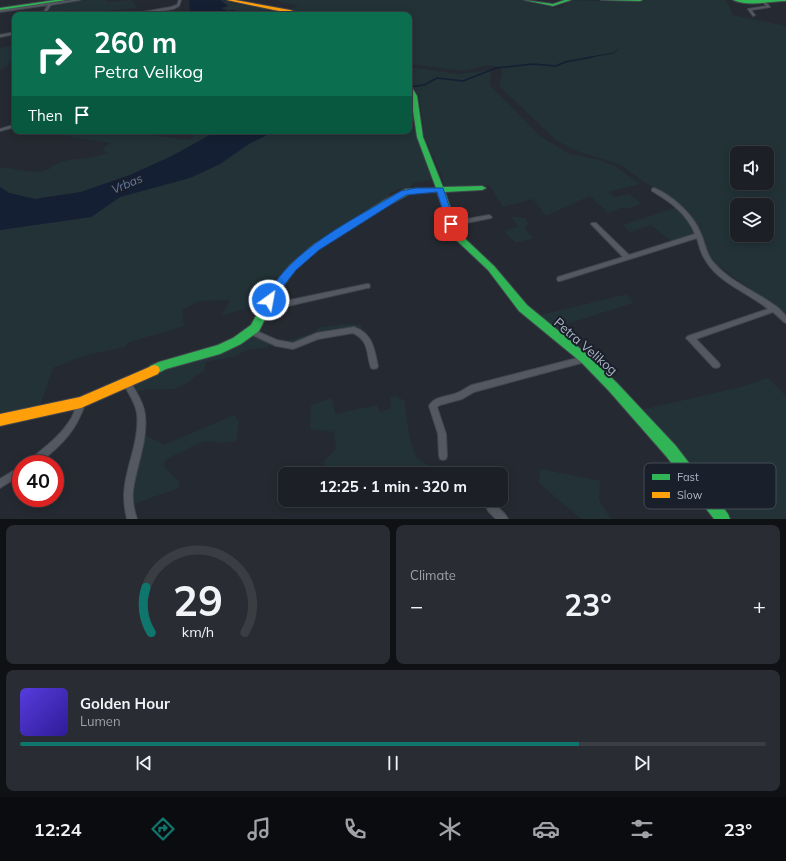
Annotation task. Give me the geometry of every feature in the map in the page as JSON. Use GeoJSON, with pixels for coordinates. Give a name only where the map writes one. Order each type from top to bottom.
{"type":"FeatureCollection","features":[{"type":"Feature","properties":{"kind":"street"},"geometry":{"type":"LineString","coordinates":[[0,10],[64,0]]}},
{"type":"Feature","properties":{"kind":"street"},"geometry":{"type":"LineString","coordinates":[[0,10],[79,0]]}},
{"type":"Feature","properties":{"kind":"street"},"geometry":{"type":"LineString","coordinates":[[146,12],[172,8],[178,4],[180,0]]}},
{"type":"Feature","properties":{"kind":"street"},"geometry":{"type":"LineString","coordinates":[[229,0],[266,8],[290,10],[295,12]]}},
{"type":"Feature","properties":{"kind":"street"},"geometry":{"type":"LineString","coordinates":[[526,0],[553,6],[561,5],[569,0]]}},
{"type":"Feature","properties":{"kind":"street"},"geometry":{"type":"LineString","coordinates":[[603,0],[640,0]]}},
{"type":"Feature","properties":{"kind":"street"},"geometry":{"type":"LineString","coordinates":[[735,0],[763,2],[775,0]]}},
{"type":"Feature","properties":{"kind":"street"},"geometry":{"type":"LineString","coordinates":[[778,0],[786,0]]}},
{"type":"Feature","properties":{"kind":"street"},"geometry":{"type":"LineString","coordinates":[[754,15],[749,9],[768,7],[763,2]]}},
{"type":"Feature","properties":{"kind":"street"},"geometry":{"type":"LineString","coordinates":[[45,12],[50,4]]}},
{"type":"Feature","properties":{"kind":"street"},"geometry":{"type":"LineString","coordinates":[[0,36],[12,34]]}},
{"type":"Feature","properties":{"kind":"street","name":"Petra Velikog"},"geometry":{"type":"LineString","coordinates":[[412,93],[414,96],[420,136],[433,168],[455,234],[491,268],[523,308],[585,359],[671,451],[680,463]]}},
{"type":"Feature","properties":{"kind":"street"},"geometry":{"type":"LineString","coordinates":[[0,130],[10,127]]}},
{"type":"Feature","properties":{"kind":"street"},"geometry":{"type":"LineString","coordinates":[[0,420],[81,402],[127,383],[163,365],[220,349],[252,332],[266,308],[274,290],[293,267],[316,247],[404,193],[416,190],[482,188]]}},
{"type":"Feature","properties":{"kind":"street"},"geometry":{"type":"LineString","coordinates":[[654,190],[682,209],[691,220],[706,257],[716,269],[775,309],[786,320]]}},
{"type":"Feature","properties":{"kind":"street"},"geometry":{"type":"LineString","coordinates":[[451,224],[489,217]]}},
{"type":"Feature","properties":{"kind":"street"},"geometry":{"type":"LineString","coordinates":[[594,224],[628,258]]}},
{"type":"Feature","properties":{"kind":"street"},"geometry":{"type":"LineString","coordinates":[[560,279],[698,236]]}},
{"type":"Feature","properties":{"kind":"street"},"geometry":{"type":"LineString","coordinates":[[266,308],[367,286]]}},
{"type":"Feature","properties":{"kind":"street"},"geometry":{"type":"LineString","coordinates":[[716,365],[690,338],[775,309]]}},
{"type":"Feature","properties":{"kind":"street"},"geometry":{"type":"LineString","coordinates":[[252,332],[276,343],[292,346],[316,336],[354,330],[360,332],[368,339],[374,366]]}},
{"type":"Feature","properties":{"kind":"street"},"geometry":{"type":"LineString","coordinates":[[443,456],[442,434],[433,406],[438,402],[459,396],[472,389],[585,359]]}},
{"type":"Feature","properties":{"kind":"street"},"geometry":{"type":"LineString","coordinates":[[127,383],[138,403],[141,422],[137,451],[128,491],[132,519]]}},
{"type":"Feature","properties":{"kind":"street"},"geometry":{"type":"LineString","coordinates":[[41,455],[66,433],[77,417],[81,402]]}},
{"type":"Feature","properties":{"kind":"street"},"geometry":{"type":"LineString","coordinates":[[0,484],[12,476]]}},
{"type":"Feature","properties":{"kind":"street"},"geometry":{"type":"LineString","coordinates":[[492,509],[503,519]]}},
{"type":"Feature","properties":{"kind":"street","name":"Petra Velikog"},"geometry":{"type":"LineString","coordinates":[[715,509],[723,519]]}},
{"type":"Feature","properties":{"kind":"shaded area"},"geometry":{"type":"Polygon","coordinates":[[[70,0],[105,0],[107,2],[132,0],[137,8],[96,12],[73,12],[73,10],[46,12],[51,5],[69,2],[70,0]]]}},
{"type":"Feature","properties":{"kind":"shaded area"},"geometry":{"type":"Polygon","coordinates":[[[220,0],[235,4],[259,7],[271,12],[232,12],[221,8],[228,6],[220,0]]]}},
{"type":"Feature","properties":{"kind":"shaded area"},"geometry":{"type":"Polygon","coordinates":[[[277,0],[521,0],[554,8],[561,7],[572,0],[626,2],[644,0],[726,0],[733,15],[786,26],[786,315],[717,265],[708,253],[701,232],[694,219],[676,201],[644,182],[621,165],[577,151],[557,141],[500,87],[502,73],[501,68],[489,65],[463,71],[412,64],[412,12],[298,12],[290,9],[298,6],[277,0]]]}},
{"type":"Feature","properties":{"kind":"shaded area"},"geometry":{"type":"Polygon","coordinates":[[[12,46],[12,60],[7,66],[0,69],[0,48],[12,46]]]}},
{"type":"Feature","properties":{"kind":"shaded area"},"geometry":{"type":"Polygon","coordinates":[[[412,67],[459,74],[491,70],[490,84],[492,88],[540,136],[568,153],[600,160],[617,167],[640,184],[608,192],[614,197],[629,194],[642,204],[626,209],[624,207],[608,213],[590,196],[546,216],[533,199],[503,207],[489,185],[470,188],[444,186],[442,176],[425,139],[419,96],[412,86],[412,67]]]}},
{"type":"Feature","properties":{"kind":"shaded area"},"geometry":{"type":"Polygon","coordinates":[[[412,117],[416,136],[434,176],[430,180],[413,183],[410,188],[399,189],[389,194],[391,197],[318,242],[297,257],[272,282],[265,303],[221,316],[230,300],[199,301],[182,310],[184,326],[127,343],[125,347],[83,356],[53,368],[39,408],[0,417],[0,230],[91,217],[120,197],[148,189],[268,134],[412,134],[412,117]]]}},
{"type":"Feature","properties":{"kind":"shaded area"},"geometry":{"type":"Polygon","coordinates":[[[71,134],[142,134],[189,140],[197,134],[212,134],[172,156],[130,175],[81,192],[35,199],[9,193],[0,187],[0,167],[39,172],[46,170],[60,162],[108,153],[102,149],[111,143],[67,136],[71,134]]]}},
{"type":"Feature","properties":{"kind":"shaded area"},"geometry":{"type":"Polygon","coordinates":[[[677,207],[689,219],[694,233],[693,235],[671,241],[651,225],[630,232],[623,225],[677,207]]]}},
{"type":"Feature","properties":{"kind":"shaded area"},"geometry":{"type":"Polygon","coordinates":[[[511,217],[526,218],[528,224],[524,229],[534,238],[516,243],[504,232],[518,226],[511,217]]]}},
{"type":"Feature","properties":{"kind":"shaded area"},"geometry":{"type":"Polygon","coordinates":[[[627,294],[633,303],[551,329],[536,316],[627,294]]]}},
{"type":"Feature","properties":{"kind":"shaded area"},"geometry":{"type":"Polygon","coordinates":[[[347,324],[362,325],[361,330],[351,328],[292,344],[285,342],[312,333],[321,327],[347,324]]]}},
{"type":"Feature","properties":{"kind":"shaded area"},"geometry":{"type":"Polygon","coordinates":[[[253,335],[271,344],[267,347],[247,350],[236,356],[206,362],[204,371],[196,375],[189,382],[174,389],[148,389],[137,392],[133,383],[158,370],[253,335]]]}},
{"type":"Feature","properties":{"kind":"shaded area"},"geometry":{"type":"Polygon","coordinates":[[[768,378],[786,396],[786,519],[730,519],[722,509],[776,509],[776,463],[684,463],[640,410],[741,387],[768,378]]]}},
{"type":"Feature","properties":{"kind":"shaded area"},"geometry":{"type":"Polygon","coordinates":[[[395,396],[404,400],[411,441],[416,456],[422,462],[437,467],[325,467],[324,461],[336,449],[334,432],[310,429],[311,405],[332,398],[335,414],[377,405],[380,412],[391,408],[390,398],[395,396]]]}},
{"type":"Feature","properties":{"kind":"shaded area"},"geometry":{"type":"Polygon","coordinates":[[[234,415],[239,421],[236,441],[222,443],[204,441],[165,460],[164,467],[178,480],[179,488],[134,504],[133,490],[144,434],[164,445],[234,415]]]}},
{"type":"Feature","properties":{"kind":"shaded area"},"geometry":{"type":"Polygon","coordinates":[[[540,469],[600,481],[599,500],[611,519],[581,519],[539,483],[540,469]]]}},
{"type":"Feature","properties":{"kind":"water"},"geometry":{"type":"Polygon","coordinates":[[[189,0],[220,0],[228,6],[221,8],[227,11],[234,10],[235,12],[193,12],[190,11],[189,0]]]}},
{"type":"Feature","properties":{"kind":"water","name":"Vrbas"},"geometry":{"type":"Polygon","coordinates":[[[212,134],[269,134],[249,144],[220,164],[190,178],[120,197],[91,217],[0,230],[0,187],[9,193],[35,199],[81,192],[130,175],[172,156],[212,134]]]}},
{"type":"Feature","properties":{"kind":"waterway"},"geometry":{"type":"LineString","coordinates":[[586,58],[613,53],[617,50]]}},
{"type":"Feature","properties":{"kind":"waterway"},"geometry":{"type":"LineString","coordinates":[[412,87],[424,85],[437,78],[463,81],[496,68],[533,64],[556,66],[565,62],[592,57]]}},
{"type":"Feature","properties":{"kind":"traffic: fast"},"geometry":{"type":"LineString","coordinates":[[0,9],[64,0]]}},
{"type":"Feature","properties":{"kind":"traffic: fast"},"geometry":{"type":"LineString","coordinates":[[526,0],[553,5],[569,0]]}},
{"type":"Feature","properties":{"kind":"traffic: fast"},"geometry":{"type":"LineString","coordinates":[[603,0],[640,0]]}},
{"type":"Feature","properties":{"kind":"traffic: fast"},"geometry":{"type":"LineString","coordinates":[[735,0],[759,2],[775,0]]}},
{"type":"Feature","properties":{"kind":"traffic: fast"},"geometry":{"type":"LineString","coordinates":[[778,0],[786,0]]}},
{"type":"Feature","properties":{"kind":"traffic: fast"},"geometry":{"type":"LineString","coordinates":[[412,92],[414,96],[420,137],[433,168],[455,234],[491,268],[523,308],[585,359],[613,387],[680,463]]}},
{"type":"Feature","properties":{"kind":"traffic: fast"},"geometry":{"type":"LineString","coordinates":[[154,370],[163,365],[220,349],[237,341],[255,328],[274,291],[293,267],[316,247],[386,203],[409,191],[482,188]]}},
{"type":"Feature","properties":{"kind":"traffic: fast"},"geometry":{"type":"LineString","coordinates":[[715,509],[723,519]]}},
{"type":"Feature","properties":{"kind":"traffic: slow"},"geometry":{"type":"LineString","coordinates":[[229,0],[293,12]]}},
{"type":"Feature","properties":{"kind":"traffic: slow"},"geometry":{"type":"LineString","coordinates":[[0,420],[81,402],[154,370]]}},
{"type":"Feature","properties":{"kind":"route"},"geometry":{"type":"LineString","coordinates":[[269,300],[274,290],[293,267],[316,247],[404,193],[416,190],[440,190],[451,224]]}}]}
